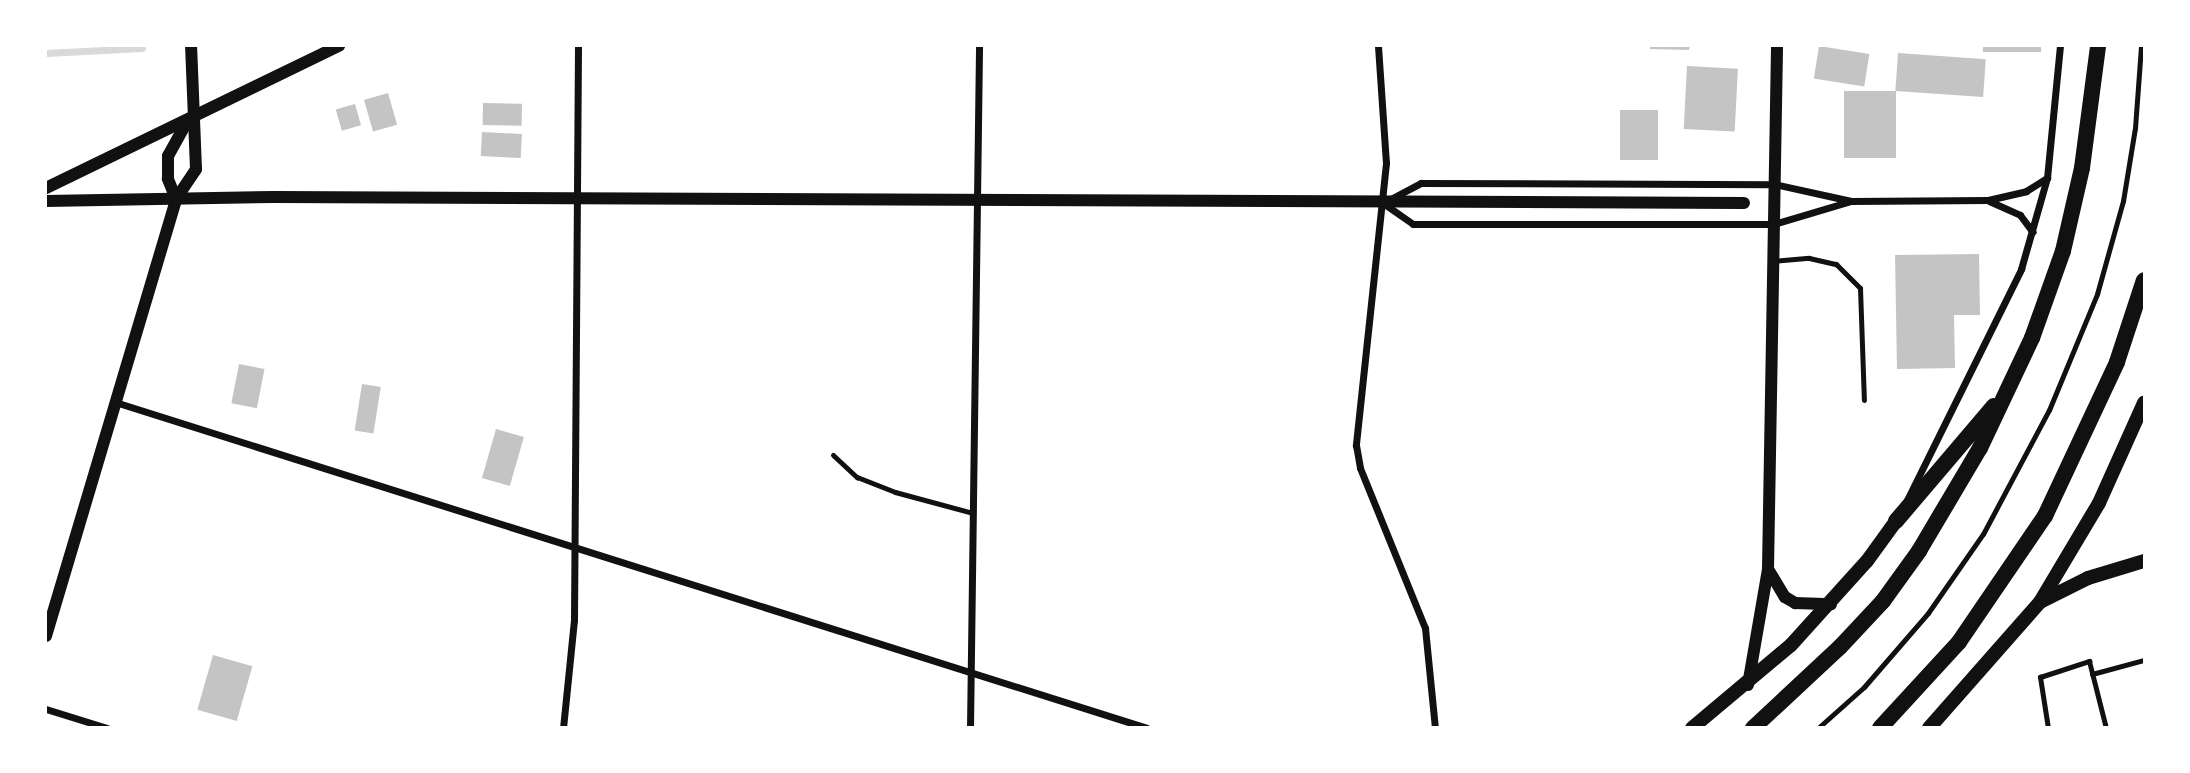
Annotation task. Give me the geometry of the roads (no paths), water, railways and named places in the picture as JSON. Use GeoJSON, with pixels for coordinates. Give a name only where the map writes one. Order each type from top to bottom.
{"type":"FeatureCollection","features":[{"type":"Feature","properties":{"kind":"highway"},"geometry":{"type":"LineString","coordinates":[[1753,727],[1840,648],[1883,601],[1950,502],[2012,385],[2048,298],[2074,210],[2098,46]]}},
{"type":"Feature","properties":{"kind":"highway"},"geometry":{"type":"LineString","coordinates":[[1880,727],[1959,642],[2045,516],[2118,362],[2144,280]]}},
{"type":"Feature","properties":{"kind":"highway"},"geometry":{"type":"LineString","coordinates":[[1896,521],[2012,385]]}},
{"type":"Feature","properties":{"kind":"main road"},"geometry":{"type":"LineString","coordinates":[[1929,727],[2040,602],[2099,503],[2144,404]]}},
{"type":"Feature","properties":{"kind":"main road"},"geometry":{"type":"LineString","coordinates":[[1692,727],[1748,685],[1830,604],[1896,521]]}},
{"type":"Feature","properties":{"kind":"main road"},"geometry":{"type":"LineString","coordinates":[[2040,602],[2088,578],[2144,561]]}},
{"type":"Feature","properties":{"kind":"street"},"geometry":{"type":"LineString","coordinates":[[46,636],[176,199],[196,169],[197,134],[191,118],[191,46]]}},
{"type":"Feature","properties":{"kind":"street"},"geometry":{"type":"LineString","coordinates":[[46,188],[339,46]]}},
{"type":"Feature","properties":{"kind":"street"},"geometry":{"type":"LineString","coordinates":[[563,727],[572,661],[578,46]]}},
{"type":"Feature","properties":{"kind":"street"},"geometry":{"type":"LineString","coordinates":[[970,727],[979,46]]}},
{"type":"Feature","properties":{"kind":"street"},"geometry":{"type":"LineString","coordinates":[[1378,46],[1387,134],[1383,203],[1356,445],[1360,468],[1425,628],[1435,727]]}},
{"type":"Feature","properties":{"kind":"street"},"geometry":{"type":"LineString","coordinates":[[1748,685],[1768,569],[1777,46]]}},
{"type":"Feature","properties":{"kind":"street"},"geometry":{"type":"LineString","coordinates":[[1896,521],[2002,314],[2033,232],[2047,178],[2060,46]]}},
{"type":"Feature","properties":{"kind":"street"},"geometry":{"type":"LineString","coordinates":[[176,199],[168,179],[168,156],[176,135],[191,118]]}},
{"type":"Feature","properties":{"kind":"street"},"geometry":{"type":"LineString","coordinates":[[1383,203],[1421,183],[1774,184],[1851,201],[1988,200],[2026,191],[2047,178]]}},
{"type":"Feature","properties":{"kind":"street"},"geometry":{"type":"LineString","coordinates":[[46,201],[577,199],[1744,203]]}},
{"type":"Feature","properties":{"kind":"street"},"geometry":{"type":"LineString","coordinates":[[1988,200],[2020,215],[2033,232]]}},
{"type":"Feature","properties":{"kind":"street"},"geometry":{"type":"LineString","coordinates":[[1383,203],[1413,224],[1774,224],[1851,201]]}},
{"type":"Feature","properties":{"kind":"street"},"geometry":{"type":"LineString","coordinates":[[115,402],[1147,727]]}},
{"type":"Feature","properties":{"kind":"street"},"geometry":{"type":"LineString","coordinates":[[1768,569],[1785,597],[1795,603],[1830,604]]}},
{"type":"Feature","properties":{"kind":"street"},"geometry":{"type":"LineString","coordinates":[[46,709],[107,727]]}},
{"type":"Feature","properties":{"kind":"lane"},"geometry":{"type":"LineString","coordinates":[[1818,727],[1864,687],[1928,612],[1983,534],[2049,410],[2097,293],[2123,201],[2135,128],[2141,46]]}},
{"type":"Feature","properties":{"kind":"lane"},"geometry":{"type":"LineString","coordinates":[[1773,261],[1809,258],[1836,264],[1860,288],[1864,400]]}},
{"type":"Feature","properties":{"kind":"lane"},"geometry":{"type":"LineString","coordinates":[[833,456],[857,477],[895,492],[973,513]]}},
{"type":"Feature","properties":{"kind":"lane"},"geometry":{"type":"LineString","coordinates":[[2092,674],[2144,660]]}},
{"type":"Feature","properties":{"kind":"lane"},"geometry":{"type":"LineString","coordinates":[[2049,727],[2040,677],[2089,661],[2106,727]]}},
{"type":"Feature","properties":{"kind":"waterway"},"geometry":{"type":"LineString","coordinates":[[46,53],[142,48]]}}]}
